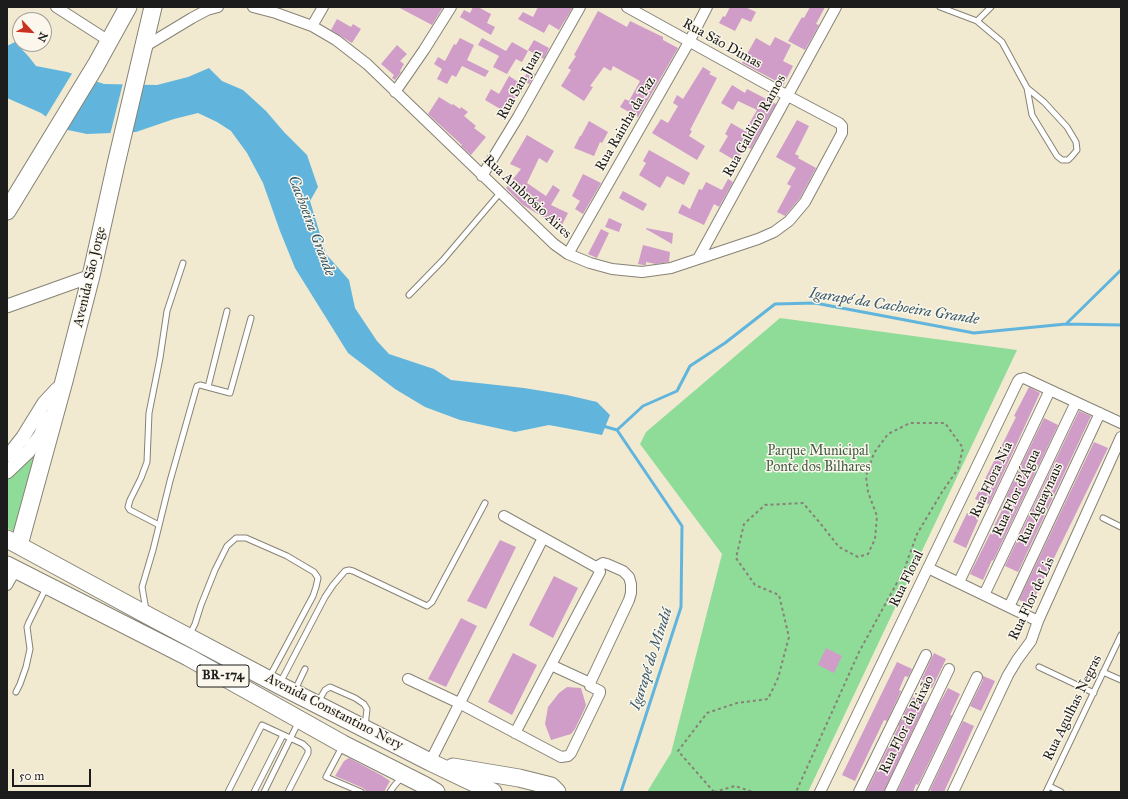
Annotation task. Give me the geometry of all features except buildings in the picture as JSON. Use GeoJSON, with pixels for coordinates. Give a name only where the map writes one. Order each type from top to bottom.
{"type":"FeatureCollection","features":[{"type":"Feature","properties":{"kind":"main road"},"geometry":{"type":"LineString","coordinates":[[7,211],[96,65],[128,7]]}},
{"type":"Feature","properties":{"kind":"main road","name":"Avenida São Jorge"},"geometry":{"type":"LineString","coordinates":[[13,542],[61,385],[91,276],[153,7]]}},
{"type":"Feature","properties":{"kind":"main road","name":"Avenida Constantino Nery"},"geometry":{"type":"LineString","coordinates":[[13,542],[281,686],[493,792]]}},
{"type":"Feature","properties":{"kind":"main road","name":"Avenida Constantino Nery"},"geometry":{"type":"LineString","coordinates":[[12,567],[188,657],[423,787]]}},
{"type":"Feature","properties":{"kind":"main road"},"geometry":{"type":"LineString","coordinates":[[433,763],[518,778],[551,786],[557,792]]}},
{"type":"Feature","properties":{"kind":"street"},"geometry":{"type":"LineString","coordinates":[[56,7],[109,41]]}},
{"type":"Feature","properties":{"kind":"street"},"geometry":{"type":"LineString","coordinates":[[144,47],[192,18],[207,10],[218,7]]}},
{"type":"Feature","properties":{"kind":"street","name":"Rua Ambrósio Aires"},"geometry":{"type":"LineString","coordinates":[[253,7],[276,13],[312,26],[336,40],[367,64],[554,244],[568,254],[590,263],[612,269],[642,272],[671,268],[758,239],[774,232],[789,221],[805,202],[842,133],[842,130]]}},
{"type":"Feature","properties":{"kind":"street"},"geometry":{"type":"LineString","coordinates":[[312,26],[323,7]]}},
{"type":"Feature","properties":{"kind":"street"},"geometry":{"type":"LineString","coordinates":[[395,92],[451,7]]}},
{"type":"Feature","properties":{"kind":"street","name":"Rua San Juan"},"geometry":{"type":"LineString","coordinates":[[482,176],[518,117],[580,7]]}},
{"type":"Feature","properties":{"kind":"street","name":"Rua São Dimas"},"geometry":{"type":"LineString","coordinates":[[627,7],[839,123],[842,126],[842,130]]}},
{"type":"Feature","properties":{"kind":"street","name":"Rua Rainha da Paz"},"geometry":{"type":"LineString","coordinates":[[568,254],[689,42],[707,7]]}},
{"type":"Feature","properties":{"kind":"street","name":"Rua Galdino Ramos"},"geometry":{"type":"LineString","coordinates":[[698,259],[836,7]]}},
{"type":"Feature","properties":{"kind":"street"},"geometry":{"type":"LineString","coordinates":[[7,306],[91,276]]}},
{"type":"Feature","properties":{"kind":"street","name":"Rua Floral"},"geometry":{"type":"LineString","coordinates":[[820,792],[1014,388],[1020,379],[1024,378],[1050,390]]}},
{"type":"Feature","properties":{"kind":"street"},"geometry":{"type":"LineString","coordinates":[[7,455],[24,437],[44,404],[61,385]]}},
{"type":"Feature","properties":{"kind":"street"},"geometry":{"type":"LineString","coordinates":[[7,472],[28,452],[40,436],[48,420],[61,385]]}},
{"type":"Feature","properties":{"kind":"street"},"geometry":{"type":"LineString","coordinates":[[1050,390],[1121,423]]}},
{"type":"Feature","properties":{"kind":"street","name":"Rua Flora Nia"},"geometry":{"type":"LineString","coordinates":[[959,582],[1050,390]]}},
{"type":"Feature","properties":{"kind":"street","name":"Rua Flor d'Água"},"geometry":{"type":"LineString","coordinates":[[984,595],[1076,402]]}},
{"type":"Feature","properties":{"kind":"street","name":"Rua Aguaynaus"},"geometry":{"type":"LineString","coordinates":[[1008,607],[1100,413]]}},
{"type":"Feature","properties":{"kind":"street","name":"Rua Flor de Lis"},"geometry":{"type":"LineString","coordinates":[[953,792],[1008,675],[1031,641],[1038,621],[1121,437]]}},
{"type":"Feature","properties":{"kind":"street"},"geometry":{"type":"LineString","coordinates":[[504,516],[596,566],[600,572],[515,733]]}},
{"type":"Feature","properties":{"kind":"street"},"geometry":{"type":"LineString","coordinates":[[433,763],[459,703],[543,538]]}},
{"type":"Feature","properties":{"kind":"street"},"geometry":{"type":"LineString","coordinates":[[590,683],[631,593],[629,577],[622,571],[603,563],[596,566]]}},
{"type":"Feature","properties":{"kind":"street"},"geometry":{"type":"LineString","coordinates":[[7,585],[12,567]]}},
{"type":"Feature","properties":{"kind":"street"},"geometry":{"type":"LineString","coordinates":[[928,568],[1038,621]]}},
{"type":"Feature","properties":{"kind":"street"},"geometry":{"type":"LineString","coordinates":[[859,792],[926,655]]}},
{"type":"Feature","properties":{"kind":"street"},"geometry":{"type":"LineString","coordinates":[[408,679],[459,703],[561,757],[568,756],[571,753],[600,691],[590,686],[590,683],[551,665]]}},
{"type":"Feature","properties":{"kind":"street","name":"Rua Flor da Paixão"},"geometry":{"type":"LineString","coordinates":[[890,792],[949,669]]}},
{"type":"Feature","properties":{"kind":"street"},"geometry":{"type":"LineString","coordinates":[[922,792],[977,677]]}},
{"type":"Feature","properties":{"kind":"lane"},"geometry":{"type":"LineString","coordinates":[[940,7],[977,21],[1002,42],[1027,88],[1032,115],[1057,156],[1062,160],[1068,160],[1077,150],[1076,142],[1067,127],[1044,102],[1027,88]]}},
{"type":"Feature","properties":{"kind":"lane"},"geometry":{"type":"LineString","coordinates":[[977,21],[991,7]]}},
{"type":"Feature","properties":{"kind":"lane"},"geometry":{"type":"LineString","coordinates":[[409,295],[443,260],[500,193]]}},
{"type":"Feature","properties":{"kind":"lane"},"geometry":{"type":"LineString","coordinates":[[159,525],[130,510],[128,507],[147,462],[149,413],[160,358],[167,311],[183,263]]}},
{"type":"Feature","properties":{"kind":"lane"},"geometry":{"type":"LineString","coordinates":[[208,387],[227,311]]}},
{"type":"Feature","properties":{"kind":"lane"},"geometry":{"type":"LineString","coordinates":[[147,615],[143,600],[142,587],[196,388],[200,385],[230,393],[250,318]]}},
{"type":"Feature","properties":{"kind":"lane"},"geometry":{"type":"LineString","coordinates":[[281,686],[325,597],[345,571],[353,571],[428,606],[432,602],[485,503]]}},
{"type":"Feature","properties":{"kind":"lane"},"geometry":{"type":"LineString","coordinates":[[1103,518],[1121,526]]}},
{"type":"Feature","properties":{"kind":"lane"},"geometry":{"type":"LineString","coordinates":[[188,637],[195,624],[212,577],[226,546],[236,538],[246,538],[287,556],[314,572],[318,578],[281,686]]}},
{"type":"Feature","properties":{"kind":"lane"},"geometry":{"type":"LineString","coordinates":[[16,692],[22,680],[30,648],[27,627],[48,585]]}},
{"type":"Feature","properties":{"kind":"lane","name":"Rua Agulhas Negras"},"geometry":{"type":"LineString","coordinates":[[1046,792],[1121,634]]}},
{"type":"Feature","properties":{"kind":"lane"},"geometry":{"type":"LineString","coordinates":[[1039,667],[1094,693]]}},
{"type":"Feature","properties":{"kind":"lane"},"geometry":{"type":"LineString","coordinates":[[281,686],[305,669]]}},
{"type":"Feature","properties":{"kind":"lane"},"geometry":{"type":"LineString","coordinates":[[1103,672],[1121,680]]}},
{"type":"Feature","properties":{"kind":"lane"},"geometry":{"type":"LineString","coordinates":[[317,704],[326,690],[330,687],[355,698],[364,704],[367,709],[365,728]]}},
{"type":"Feature","properties":{"kind":"lane"},"geometry":{"type":"LineString","coordinates":[[264,792],[300,720]]}},
{"type":"Feature","properties":{"kind":"lane"},"geometry":{"type":"LineString","coordinates":[[228,792],[262,725],[303,744],[308,749],[308,753],[288,792]]}},
{"type":"Feature","properties":{"kind":"lane"},"geometry":{"type":"LineString","coordinates":[[254,792],[283,735]]}},
{"type":"Feature","properties":{"kind":"lane"},"geometry":{"type":"LineString","coordinates":[[343,744],[326,777],[361,792]]}},
{"type":"Feature","properties":{"kind":"lane"},"geometry":{"type":"LineString","coordinates":[[390,792],[394,786],[423,787]]}},
{"type":"Feature","properties":{"kind":"lane"},"geometry":{"type":"LineString","coordinates":[[1049,786],[1062,792]]}},
{"type":"Feature","properties":{"kind":"path"},"geometry":{"type":"LineString","coordinates":[[753,792],[735,786],[714,792],[678,751],[707,713],[737,704],[768,699],[778,678],[789,637],[779,595],[755,585],[736,558],[744,524],[765,504],[803,503],[839,547],[858,557],[868,554],[875,539],[877,516],[868,492],[866,476],[874,453],[888,434],[910,424],[945,423],[963,448],[958,469],[942,492],[917,534],[904,570],[859,652],[796,792]]}},
{"type":"Feature","properties":{"kind":"green space","name":"Parque Municipal Ponte dos Bilhares"},"geometry":{"type":"Polygon","coordinates":[[[780,318],[1017,350],[808,792],[647,792],[671,753],[722,554],[640,444],[646,432],[780,318]]]}},
{"type":"Feature","properties":{"kind":"green space"},"geometry":{"type":"Polygon","coordinates":[[[36,454],[15,532],[7,528],[7,479],[36,454]]]}},
{"type":"Feature","properties":{"kind":"water"},"geometry":{"type":"Polygon","coordinates":[[[12,44],[12,52],[24,52],[36,66],[67,72],[104,84],[157,85],[188,77],[209,68],[222,81],[243,90],[266,111],[307,155],[318,187],[310,201],[326,254],[349,280],[355,308],[377,341],[389,354],[434,369],[451,380],[524,388],[567,395],[597,402],[610,415],[602,435],[549,425],[515,432],[460,420],[425,407],[395,389],[348,353],[295,268],[263,183],[247,153],[231,131],[198,113],[174,119],[136,132],[87,134],[63,129],[41,113],[7,98],[7,46],[12,44]]]}},
{"type":"Feature","properties":{"kind":"pier"},"geometry":{"type":"Polygon","coordinates":[[[73,72],[90,77],[59,129],[45,118],[73,72]]]}},
{"type":"Feature","properties":{"kind":"pier"},"geometry":{"type":"Polygon","coordinates":[[[123,83],[143,83],[130,134],[110,135],[123,83]]]}},
{"type":"Feature","properties":{"kind":"waterway","name":"Igarapé da Cachoeira Grande"},"geometry":{"type":"LineString","coordinates":[[617,430],[643,406],[677,391],[690,366],[725,343],[775,304],[815,303],[974,333],[1066,324],[1121,270]]}},
{"type":"Feature","properties":{"kind":"waterway"},"geometry":{"type":"LineString","coordinates":[[1066,324],[1121,325]]}},
{"type":"Feature","properties":{"kind":"waterway","name":"Cachoeira Grande"},"geometry":{"type":"LineString","coordinates":[[603,426],[617,430]]}},
{"type":"Feature","properties":{"kind":"waterway","name":"Igarapé do Mindú"},"geometry":{"type":"LineString","coordinates":[[617,430],[682,526],[681,607],[621,792]]}}]}
